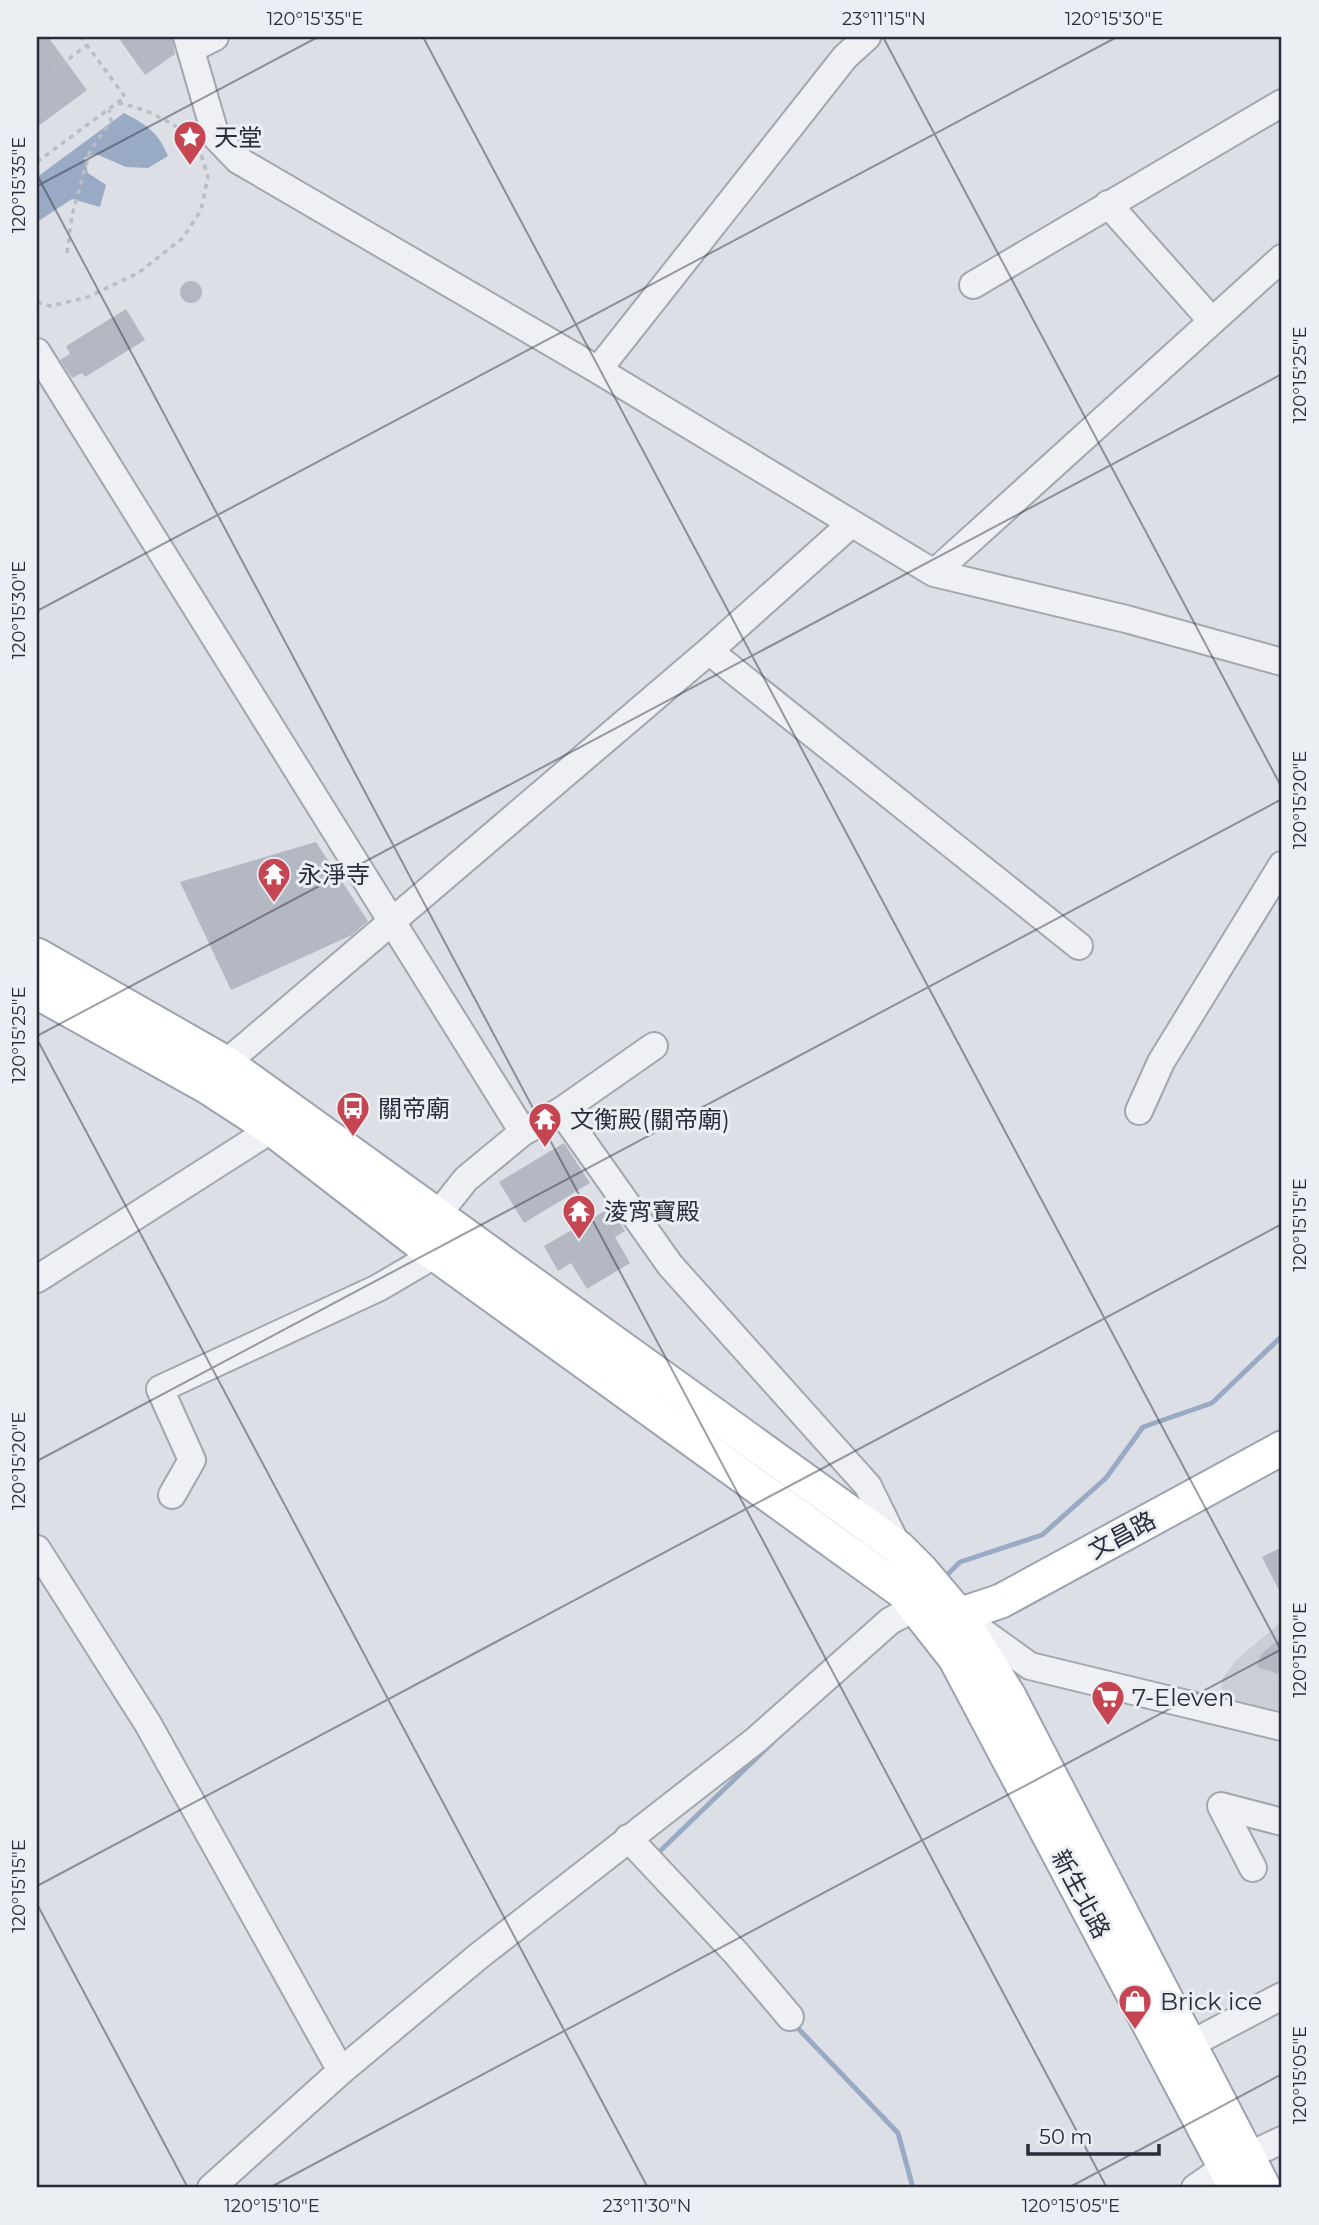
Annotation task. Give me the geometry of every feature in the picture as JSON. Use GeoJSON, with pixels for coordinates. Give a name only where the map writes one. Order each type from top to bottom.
{"type":"FeatureCollection","features":[{"type":"Feature","properties":{"kind":"main road"},"geometry":{"type":"LineString","coordinates":[[37,955],[216,1074],[430,1237]]}},
{"type":"Feature","properties":{"kind":"main road"},"geometry":{"type":"LineString","coordinates":[[37,992],[216,1074],[271,1129],[430,1237]]}},
{"type":"Feature","properties":{"kind":"main road","name":"新生北路"},"geometry":{"type":"LineString","coordinates":[[430,1237],[899,1548],[921,1570],[959,1615],[1009,1696],[1189,2045],[1236,2171]]}},
{"type":"Feature","properties":{"kind":"main road","name":"新生北路"},"geometry":{"type":"LineString","coordinates":[[430,1237],[903,1592],[955,1658],[1236,2171],[1264,2188]]}},
{"type":"Feature","properties":{"kind":"main road","name":"文昌路"},"geometry":{"type":"LineString","coordinates":[[959,1615],[1001,1601],[1282,1448]]}},
{"type":"Feature","properties":{"kind":"main road"},"geometry":{"type":"LineString","coordinates":[[915,1608],[959,1615]]}},
{"type":"Feature","properties":{"kind":"street"},"geometry":{"type":"LineString","coordinates":[[215,37],[189,43],[216,136],[238,160],[598,370],[934,573],[1126,619],[1282,662]]}},
{"type":"Feature","properties":{"kind":"street"},"geometry":{"type":"LineString","coordinates":[[598,370],[845,57],[867,37]]}},
{"type":"Feature","properties":{"kind":"street"},"geometry":{"type":"LineString","coordinates":[[973,285],[1282,103]]}},
{"type":"Feature","properties":{"kind":"street"},"geometry":{"type":"LineString","coordinates":[[1108,204],[1212,321]]}},
{"type":"Feature","properties":{"kind":"street"},"geometry":{"type":"LineString","coordinates":[[934,573],[1282,258]]}},
{"type":"Feature","properties":{"kind":"street"},"geometry":{"type":"LineString","coordinates":[[37,352],[523,1132]]}},
{"type":"Feature","properties":{"kind":"street"},"geometry":{"type":"LineString","coordinates":[[216,1074],[709,651],[852,524]]}},
{"type":"Feature","properties":{"kind":"street"},"geometry":{"type":"LineString","coordinates":[[709,651],[1079,946]]}},
{"type":"Feature","properties":{"kind":"street"},"geometry":{"type":"LineString","coordinates":[[1139,1111],[1161,1062],[1282,864]]}},
{"type":"Feature","properties":{"kind":"street"},"geometry":{"type":"LineString","coordinates":[[172,1495],[192,1460],[160,1389],[378,1288],[430,1237],[466,1179],[523,1132],[561,1111],[654,1046]]}},
{"type":"Feature","properties":{"kind":"street"},"geometry":{"type":"LineString","coordinates":[[561,1111],[670,1265],[867,1486],[899,1548]]}},
{"type":"Feature","properties":{"kind":"street"},"geometry":{"type":"LineString","coordinates":[[37,1279],[271,1129]]}},
{"type":"Feature","properties":{"kind":"street"},"geometry":{"type":"LineString","coordinates":[[37,1549],[148,1724],[341,2071]]}},
{"type":"Feature","properties":{"kind":"street"},"geometry":{"type":"LineString","coordinates":[[211,2188],[341,2071],[480,1955],[755,1740],[890,1621],[915,1608]]}},
{"type":"Feature","properties":{"kind":"street"},"geometry":{"type":"LineString","coordinates":[[959,1615],[1030,1666],[1282,1727]]}},
{"type":"Feature","properties":{"kind":"street"},"geometry":{"type":"LineString","coordinates":[[1253,1868],[1222,1806],[1282,1822]]}},
{"type":"Feature","properties":{"kind":"street"},"geometry":{"type":"LineString","coordinates":[[628,1838],[736,1953],[790,2017]]}},
{"type":"Feature","properties":{"kind":"street"},"geometry":{"type":"LineString","coordinates":[[1189,2045],[1282,1997]]}},
{"type":"Feature","properties":{"kind":"street"},"geometry":{"type":"LineString","coordinates":[[1195,2188],[1236,2171],[1282,2140]]}},
{"type":"Feature","properties":{"kind":"path"},"geometry":{"type":"LineString","coordinates":[[37,162],[125,97],[81,37]]}},
{"type":"Feature","properties":{"kind":"path"},"geometry":{"type":"LineString","coordinates":[[37,83],[87,46]]}},
{"type":"Feature","properties":{"kind":"path"},"geometry":{"type":"LineString","coordinates":[[37,70],[43,78]]}},
{"type":"Feature","properties":{"kind":"path"},"geometry":{"type":"LineString","coordinates":[[118,103],[174,124],[196,140]]}},
{"type":"Feature","properties":{"kind":"path"},"geometry":{"type":"LineString","coordinates":[[67,253],[72,215],[90,151],[111,121],[109,109]]}},
{"type":"Feature","properties":{"kind":"path"},"geometry":{"type":"LineString","coordinates":[[37,302],[51,306],[88,297],[138,273],[183,238],[201,210],[204,199],[208,177],[200,152]]}},
{"type":"Feature","properties":{"kind":"shaded area"},"geometry":{"type":"Polygon","coordinates":[[[1282,1621],[1282,1717],[1221,1702],[1222,1679],[1236,1660],[1282,1621]]]}},
{"type":"Feature","properties":{"kind":"water"},"geometry":{"type":"Polygon","coordinates":[[[124,113],[151,130],[168,156],[148,168],[126,167],[96,154],[84,158],[88,173],[106,185],[100,207],[72,199],[37,222],[37,177],[124,113]]]}},
{"type":"Feature","properties":{"kind":"building"},"geometry":{"type":"Polygon","coordinates":[[[37,37],[48,37],[87,90],[37,127],[37,37]]]}},
{"type":"Feature","properties":{"kind":"building"},"geometry":{"type":"Polygon","coordinates":[[[118,37],[172,37],[175,54],[145,75],[118,37]]]}},
{"type":"Feature","properties":{"kind":"building"},"geometry":{"type":"Polygon","coordinates":[[[191,281],[199,284],[202,292],[199,300],[191,303],[183,300],[180,292],[183,284],[191,281]]]}},
{"type":"Feature","properties":{"kind":"building"},"geometry":{"type":"Polygon","coordinates":[[[126,309],[145,340],[85,377],[82,373],[72,378],[60,360],[70,354],[66,346],[126,309]]]}},
{"type":"Feature","properties":{"kind":"building","name":"永淨寺"},"geometry":{"type":"Polygon","coordinates":[[[316,842],[368,921],[352,935],[231,990],[180,882],[316,842]]]}},
{"type":"Feature","properties":{"kind":"building"},"geometry":{"type":"Polygon","coordinates":[[[564,1143],[590,1183],[524,1223],[499,1182],[564,1143]]]}},
{"type":"Feature","properties":{"kind":"building"},"geometry":{"type":"Polygon","coordinates":[[[610,1208],[625,1231],[615,1237],[630,1263],[587,1289],[571,1263],[558,1271],[544,1246],[610,1208]]]}},
{"type":"Feature","properties":{"kind":"building"},"geometry":{"type":"Polygon","coordinates":[[[1282,1547],[1282,1596],[1262,1557],[1282,1547]]]}},
{"type":"Feature","properties":{"kind":"building"},"geometry":{"type":"Polygon","coordinates":[[[1282,1637],[1282,1675],[1257,1667],[1261,1654],[1282,1637]]]}},
{"type":"Feature","properties":{"kind":"waterway"},"geometry":{"type":"LineString","coordinates":[[943,1579],[960,1562],[1042,1535],[1106,1478],[1143,1427],[1212,1403],[1282,1336]]}},
{"type":"Feature","properties":{"kind":"waterway"},"geometry":{"type":"LineString","coordinates":[[656,1855],[772,1743]]}},
{"type":"Feature","properties":{"kind":"waterway"},"geometry":{"type":"LineString","coordinates":[[792,2022],[898,2133],[913,2188]]}},
{"type":"Feature","properties":{"kind":"place","name":"天堂"},"geometry":{"type":"Point","coordinates":[190,167]}},
{"type":"Feature","properties":{"kind":"place","name":"永淨寺"},"geometry":{"type":"Point","coordinates":[274,904]}},
{"type":"Feature","properties":{"kind":"place","name":"關帝廟"},"geometry":{"type":"Point","coordinates":[353,1138]}},
{"type":"Feature","properties":{"kind":"place","name":"文衡殿(關帝廟)"},"geometry":{"type":"Point","coordinates":[545,1149]}},
{"type":"Feature","properties":{"kind":"place","name":"淩宵寶殿"},"geometry":{"type":"Point","coordinates":[579,1241]}},
{"type":"Feature","properties":{"kind":"place","name":"7-Eleven"},"geometry":{"type":"Point","coordinates":[1108,1727]}},
{"type":"Feature","properties":{"kind":"place","name":"Brick ice"},"geometry":{"type":"Point","coordinates":[1135,2031]}}]}
